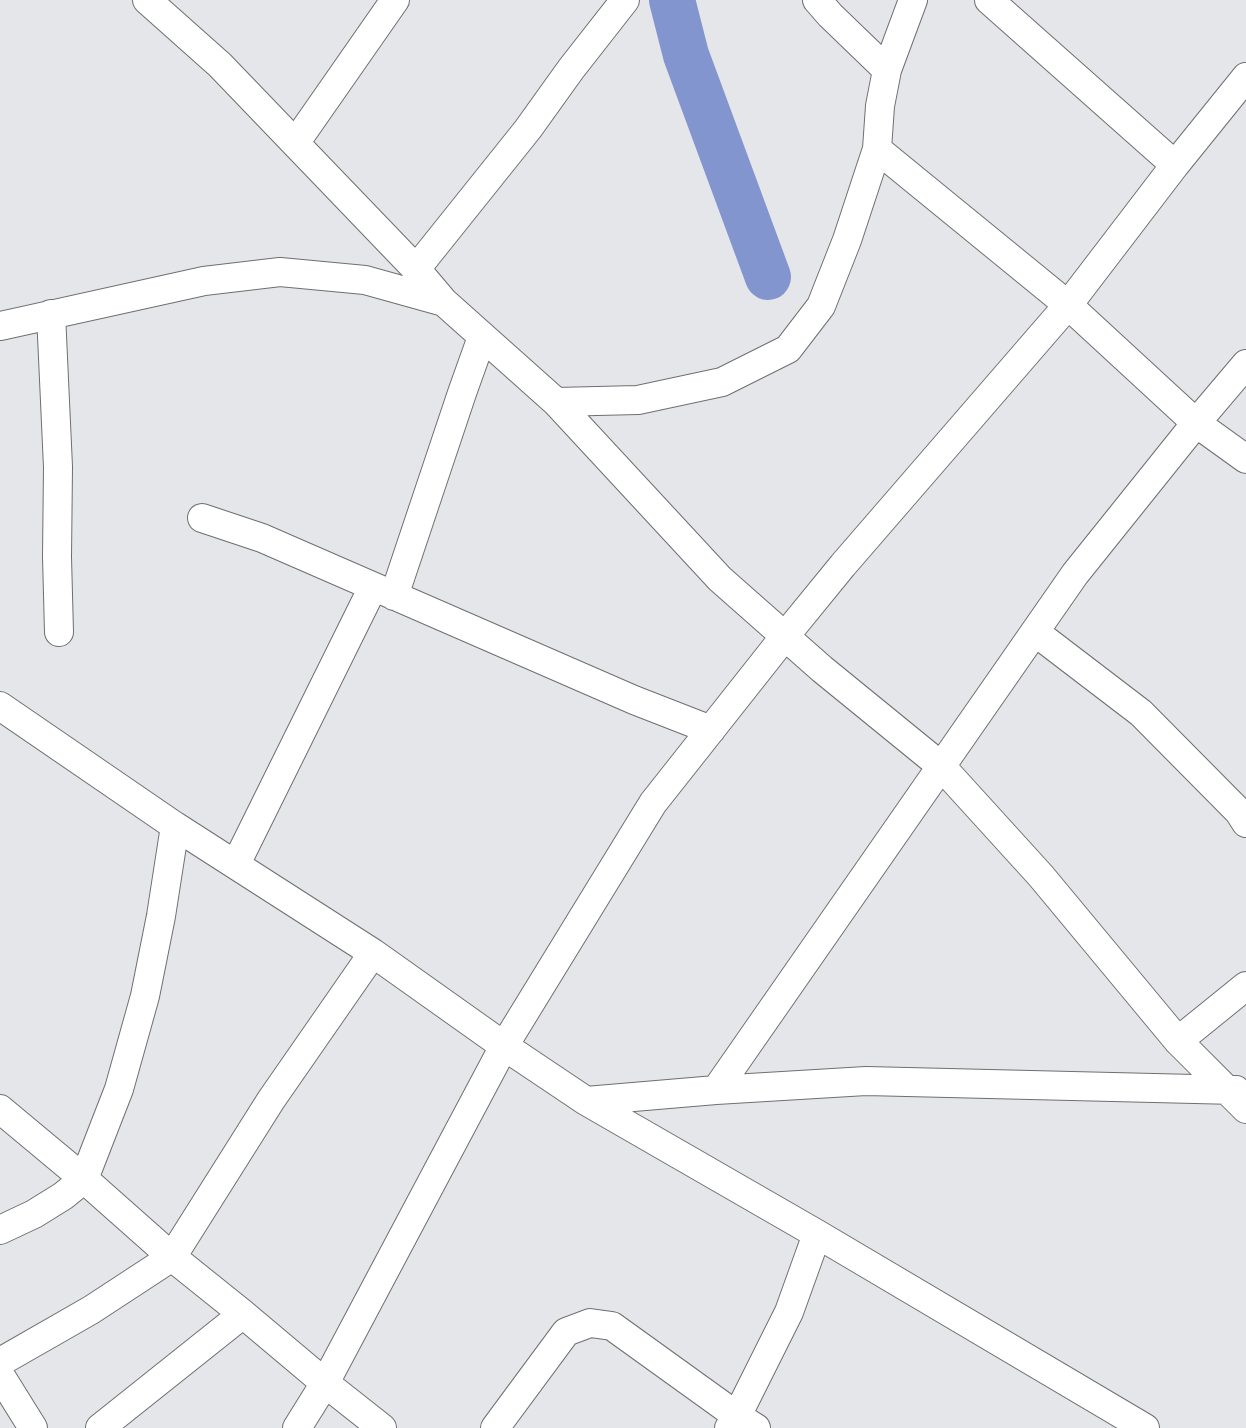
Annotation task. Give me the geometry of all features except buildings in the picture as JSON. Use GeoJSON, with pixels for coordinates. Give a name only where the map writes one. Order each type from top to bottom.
{"type":"FeatureCollection","features":[{"type":"Feature","properties":{"kind":"street"},"geometry":{"type":"LineString","coordinates":[[296,142],[395,0]]}},
{"type":"Feature","properties":{"kind":"street"},"geometry":{"type":"LineString","coordinates":[[416,269],[528,129],[571,69],[625,0]]}},
{"type":"Feature","properties":{"kind":"street"},"geometry":{"type":"LineString","coordinates":[[817,0],[887,70]]}},
{"type":"Feature","properties":{"kind":"street"},"geometry":{"type":"LineString","coordinates":[[556,402],[638,400],[722,382],[788,349],[822,306],[847,240],[877,149],[880,106],[887,70],[913,0]]}},
{"type":"Feature","properties":{"kind":"street"},"geometry":{"type":"LineString","coordinates":[[990,0],[1175,165]]}},
{"type":"Feature","properties":{"kind":"street"},"geometry":{"type":"LineString","coordinates":[[159,4],[296,142],[416,269],[444,302],[556,402],[720,579],[830,676],[942,766],[1042,876],[1178,1041],[1236,1090],[1246,1109]]}},
{"type":"Feature","properties":{"kind":"street"},"geometry":{"type":"LineString","coordinates":[[297,1428],[325,1383],[504,1046],[654,803],[843,565],[1068,304],[1175,165],[1246,77]]}},
{"type":"Feature","properties":{"kind":"street"},"geometry":{"type":"LineString","coordinates":[[877,149],[1068,304],[1196,423],[1246,459]]}},
{"type":"Feature","properties":{"kind":"street"},"geometry":{"type":"LineString","coordinates":[[0,326],[204,282],[280,272],[365,280],[444,302]]}},
{"type":"Feature","properties":{"kind":"street"},"geometry":{"type":"LineString","coordinates":[[51,314],[58,467],[57,556],[59,632]]}},
{"type":"Feature","properties":{"kind":"street"},"geometry":{"type":"LineString","coordinates":[[236,864],[383,591],[462,393],[482,337]]}},
{"type":"Feature","properties":{"kind":"street"},"geometry":{"type":"LineString","coordinates":[[716,1090],[1075,574],[1196,423],[1246,364]]}},
{"type":"Feature","properties":{"kind":"street"},"geometry":{"type":"LineString","coordinates":[[202,518],[262,538],[634,700],[711,730]]}},
{"type":"Feature","properties":{"kind":"street"},"geometry":{"type":"LineString","coordinates":[[1035,632],[1141,713],[1239,812],[1246,823]]}},
{"type":"Feature","properties":{"kind":"street"},"geometry":{"type":"LineString","coordinates":[[0,706],[175,826],[373,953],[504,1046],[586,1101],[817,1234],[1145,1428]]}},
{"type":"Feature","properties":{"kind":"street"},"geometry":{"type":"LineString","coordinates":[[0,1230],[34,1214],[84,1179],[119,1089],[146,996],[175,826]]}},
{"type":"Feature","properties":{"kind":"street"},"geometry":{"type":"LineString","coordinates":[[0,1362],[91,1310],[172,1257],[271,1100],[373,953]]}},
{"type":"Feature","properties":{"kind":"street"},"geometry":{"type":"LineString","coordinates":[[1178,1041],[1246,986]]}},
{"type":"Feature","properties":{"kind":"street"},"geometry":{"type":"LineString","coordinates":[[586,1101],[716,1090],[866,1081],[1236,1090]]}},
{"type":"Feature","properties":{"kind":"street"},"geometry":{"type":"LineString","coordinates":[[0,1108],[172,1257],[382,1428]]}},
{"type":"Feature","properties":{"kind":"street"},"geometry":{"type":"LineString","coordinates":[[495,1428],[566,1332],[590,1323],[612,1326],[741,1424],[789,1312],[817,1234]]}},
{"type":"Feature","properties":{"kind":"street"},"geometry":{"type":"LineString","coordinates":[[100,1428],[243,1314]]}},
{"type":"Feature","properties":{"kind":"street"},"geometry":{"type":"LineString","coordinates":[[0,1375],[33,1428]]}},
{"type":"Feature","properties":{"kind":"waterway"},"geometry":{"type":"LineString","coordinates":[[672,0],[686,55],[768,277]]}}]}
